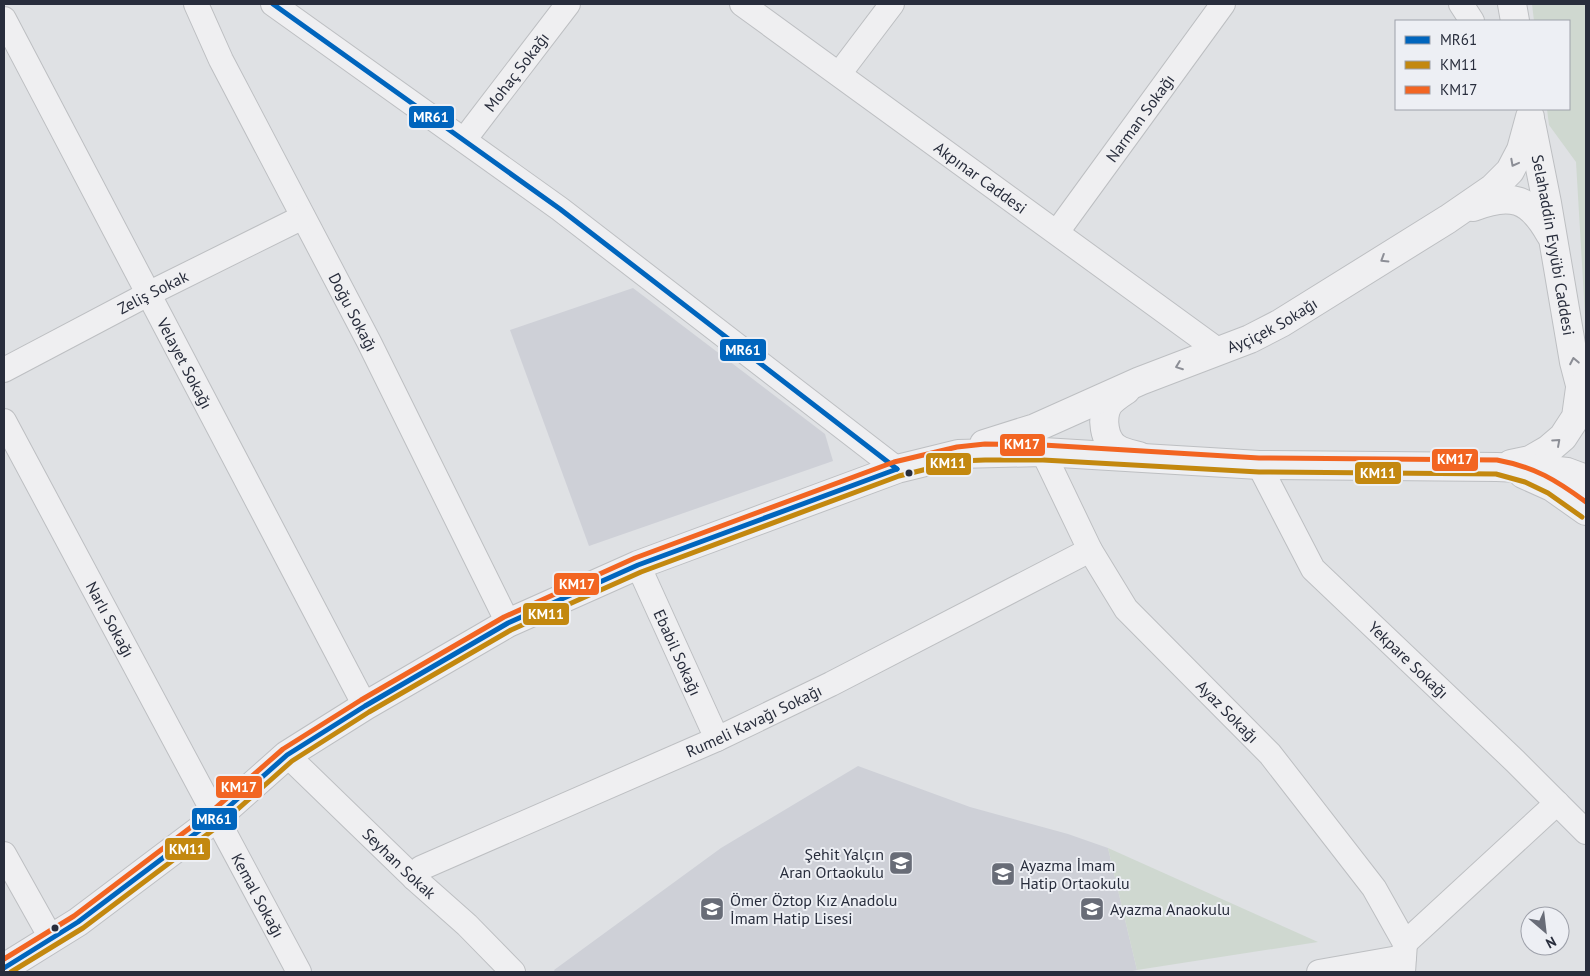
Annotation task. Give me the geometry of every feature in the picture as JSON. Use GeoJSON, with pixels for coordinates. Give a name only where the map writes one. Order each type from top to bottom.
{"type":"FeatureCollection","features":[{"type":"Feature","properties":{"kind":"street","name":"Doğu Sokağı"},"geometry":{"type":"LineString","coordinates":[[196,4],[221,60],[368,342],[508,623]]}},
{"type":"Feature","properties":{"kind":"street"},"geometry":{"type":"LineString","coordinates":[[273,4],[560,208],[897,469]]}},
{"type":"Feature","properties":{"kind":"street","name":"Mohaç Sokağı"},"geometry":{"type":"LineString","coordinates":[[464,140],[568,4]]}},
{"type":"Feature","properties":{"kind":"street","name":"Akpınar Caddesi"},"geometry":{"type":"LineString","coordinates":[[742,4],[1058,232],[1219,351]]}},
{"type":"Feature","properties":{"kind":"street"},"geometry":{"type":"LineString","coordinates":[[839,74],[892,4]]}},
{"type":"Feature","properties":{"kind":"street","name":"Narman Sokağı"},"geometry":{"type":"LineString","coordinates":[[1058,232],[1223,4]]}},
{"type":"Feature","properties":{"kind":"street"},"geometry":{"type":"LineString","coordinates":[[1461,4],[1471,20]]}},
{"type":"Feature","properties":{"kind":"street"},"geometry":{"type":"LineString","coordinates":[[1512,4],[1515,20]]}},
{"type":"Feature","properties":{"kind":"street","name":"Velayet Sokağı"},"geometry":{"type":"LineString","coordinates":[[4,19],[364,706]]}},
{"type":"Feature","properties":{"kind":"street","name":"Ayçiçek Sokağı"},"geometry":{"type":"LineString","coordinates":[[958,454],[1034,428],[1140,382],[1250,339],[1281,323],[1448,219],[1493,188],[1510,171],[1521,150],[1527,112]]}},
{"type":"Feature","properties":{"kind":"street","name":"Selahaddin Eyyübi Caddesi"},"geometry":{"type":"LineString","coordinates":[[1498,467],[1530,460],[1549,449],[1563,437],[1576,417],[1583,398],[1554,240],[1527,112]]}},
{"type":"Feature","properties":{"kind":"street"},"geometry":{"type":"LineString","coordinates":[[1448,219],[1490,200],[1504,198],[1518,201],[1531,208],[1543,220],[1554,240]]}},
{"type":"Feature","properties":{"kind":"street","name":"Zeliş Sokak"},"geometry":{"type":"LineString","coordinates":[[4,370],[148,294],[303,217]]}},
{"type":"Feature","properties":{"kind":"street"},"geometry":{"type":"LineString","coordinates":[[1140,382],[1117,396],[1108,405],[1105,427],[1106,435],[1117,449],[1148,459]]}},
{"type":"Feature","properties":{"kind":"street","name":"Narlı Sokağı"},"geometry":{"type":"LineString","coordinates":[[4,421],[216,818]]}},
{"type":"Feature","properties":{"kind":"street"},"geometry":{"type":"LineString","coordinates":[[4,968],[78,922],[216,818],[287,755],[364,706],[508,623],[638,566],[897,469],[958,454],[1043,452],[1259,466],[1498,467],[1540,469],[1567,472],[1586,479]]}},
{"type":"Feature","properties":{"kind":"street","name":"Ayaz Sokağı"},"geometry":{"type":"LineString","coordinates":[[1043,452],[1090,550],[1126,609],[1270,754],[1374,888],[1404,957]]}},
{"type":"Feature","properties":{"kind":"street","name":"Yekpare Sokağı"},"geometry":{"type":"LineString","coordinates":[[1259,466],[1313,569],[1515,761],[1586,832]]}},
{"type":"Feature","properties":{"kind":"street"},"geometry":{"type":"LineString","coordinates":[[1498,467],[1528,475],[1552,487],[1586,511]]}},
{"type":"Feature","properties":{"kind":"street","name":"Rumeli Kavağı Sokağı"},"geometry":{"type":"LineString","coordinates":[[414,878],[421,868],[717,739],[830,684],[1090,550]]}},
{"type":"Feature","properties":{"kind":"street","name":"Ebabil Sokağı"},"geometry":{"type":"LineString","coordinates":[[638,566],[717,739]]}},
{"type":"Feature","properties":{"kind":"street","name":"Seyhan Sokak"},"geometry":{"type":"LineString","coordinates":[[287,755],[513,972]]}},
{"type":"Feature","properties":{"kind":"street"},"geometry":{"type":"LineString","coordinates":[[1319,972],[1404,957],[1557,803]]}},
{"type":"Feature","properties":{"kind":"street","name":"Kemal Sokağı"},"geometry":{"type":"LineString","coordinates":[[216,818],[298,972]]}},
{"type":"Feature","properties":{"kind":"street"},"geometry":{"type":"LineString","coordinates":[[4,854],[51,938]]}},
{"type":"Feature","properties":{"kind":"shaded area"},"geometry":{"type":"Polygon","coordinates":[[[1532,4],[1586,4],[1586,332],[1576,162],[1549,125],[1547,110],[1570,110],[1570,20],[1534,20],[1532,4]]]}},
{"type":"Feature","properties":{"kind":"shaded area"},"geometry":{"type":"Polygon","coordinates":[[[633,288],[825,434],[833,461],[589,546],[510,330],[633,288]]]}},
{"type":"Feature","properties":{"kind":"shaded area"},"geometry":{"type":"Polygon","coordinates":[[[858,766],[970,807],[1068,834],[1108,848],[1137,970],[1128,972],[555,972],[554,970],[721,848],[858,766]]]}},
{"type":"Feature","properties":{"kind":"shaded area"},"geometry":{"type":"Polygon","coordinates":[[[1108,848],[1318,942],[1137,970],[1108,848]]]}},
{"type":"Feature","properties":{"kind":"transit line","name":"MR61"},"geometry":{"type":"LineString","coordinates":[[273,4],[560,209],[897,469]]}},
{"type":"Feature","properties":{"kind":"transit line","name":"KM17"},"geometry":{"type":"LineString","coordinates":[[4,959],[74,916],[211,812],[283,749],[361,700],[504,617],[635,558],[894,462],[957,447],[985,444],[1043,445],[1259,458],[1497,460],[1523,466],[1544,475],[1586,502]]}},
{"type":"Feature","properties":{"kind":"transit line","name":"KM11"},"geometry":{"type":"LineString","coordinates":[[11,972],[83,928],[221,824],[292,761],[369,712],[511,630],[641,572],[899,476],[959,461],[985,460],[1043,460],[1259,472],[1496,474],[1525,482],[1548,493],[1582,517]]}},
{"type":"Feature","properties":{"kind":"transit line","name":"MR61"},"geometry":{"type":"LineString","coordinates":[[4,968],[78,922],[216,818],[287,755],[365,706],[508,623],[638,565],[897,469]]}},
{"type":"Feature","properties":{"kind":"place","name":"Şehit Yalçın Aran Ortaokulu"},"geometry":{"type":"Point","coordinates":[901,863]}},
{"type":"Feature","properties":{"kind":"place","name":"Ayazma İmam Hatip Ortaokulu"},"geometry":{"type":"Point","coordinates":[1003,874]}},
{"type":"Feature","properties":{"kind":"place","name":"Ömer Öztop Kız Anadolu İmam Hatip Lisesi"},"geometry":{"type":"Point","coordinates":[712,909]}},
{"type":"Feature","properties":{"kind":"place","name":"Ayazma Anaokulu"},"geometry":{"type":"Point","coordinates":[1092,909]}}]}
